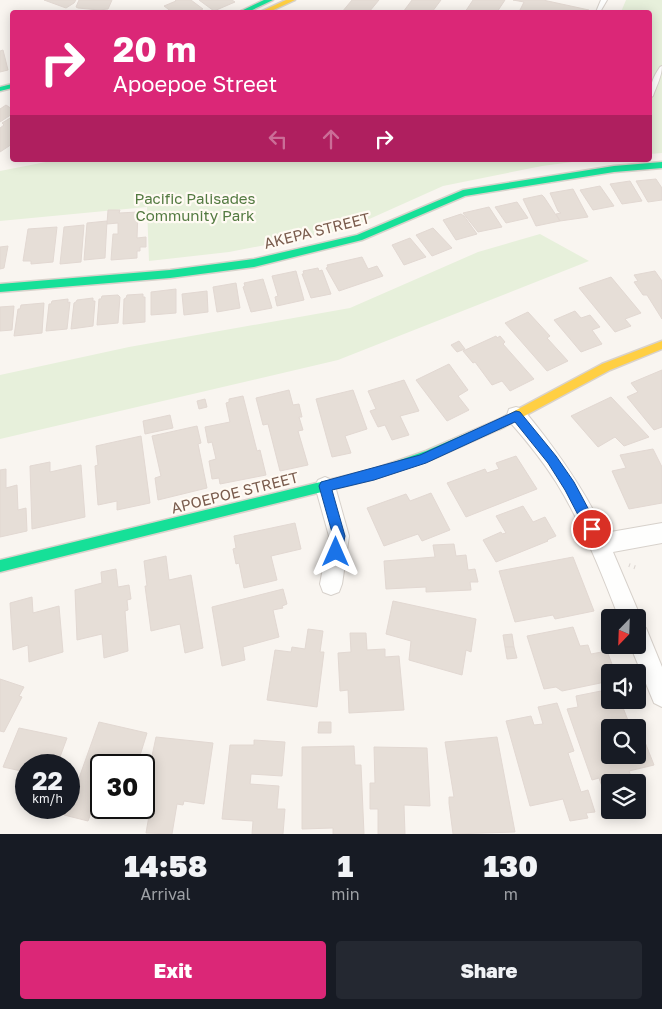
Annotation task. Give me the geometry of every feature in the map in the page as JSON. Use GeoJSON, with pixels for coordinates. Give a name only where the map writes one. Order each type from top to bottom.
{"type":"FeatureCollection","features":[{"type":"Feature","properties":{"kind":"street"},"geometry":{"type":"LineString","coordinates":[[249,10],[268,4],[292,0]]}},
{"type":"Feature","properties":{"kind":"street","name":"AKEPA STREET"},"geometry":{"type":"LineString","coordinates":[[0,288],[186,272],[248,263],[335,245],[368,235],[443,199],[463,193],[594,171],[662,165]]}},
{"type":"Feature","properties":{"kind":"street","name":"APOEPOE STREET"},"geometry":{"type":"LineString","coordinates":[[0,566],[374,474],[422,459],[516,416],[629,357],[662,345]]}},
{"type":"Feature","properties":{"kind":"street"},"geometry":{"type":"LineString","coordinates":[[516,416],[552,459],[570,486],[600,544],[626,609]]}},
{"type":"Feature","properties":{"kind":"street"},"geometry":{"type":"LineString","coordinates":[[325,486],[339,536],[331,584]]}},
{"type":"Feature","properties":{"kind":"street"},"geometry":{"type":"LineString","coordinates":[[600,544],[662,533]]}},
{"type":"Feature","properties":{"kind":"street"},"geometry":{"type":"LineString","coordinates":[[645,654],[662,695]]}},
{"type":"Feature","properties":{"kind":"lane"},"geometry":{"type":"LineString","coordinates":[[652,90],[656,77],[662,68]]}},
{"type":"Feature","properties":{"kind":"path"},"geometry":{"type":"LineString","coordinates":[[629,564],[637,568]]}},
{"type":"Feature","properties":{"kind":"green space"},"geometry":{"type":"Polygon","coordinates":[[[626,0],[662,0],[662,153],[652,154],[652,10],[622,10],[626,0]]]}},
{"type":"Feature","properties":{"kind":"green space","name":"Pacific Palisades Community Park"},"geometry":{"type":"Polygon","coordinates":[[[46,162],[573,162],[542,166],[443,186],[347,229],[229,252],[149,261],[147,207],[0,221],[0,171],[46,162]]]}},
{"type":"Feature","properties":{"kind":"green space"},"geometry":{"type":"Polygon","coordinates":[[[540,234],[589,261],[338,360],[0,439],[0,375],[129,347],[350,308],[478,252],[540,234]]]}},
{"type":"Feature","properties":{"kind":"building"},"geometry":{"type":"Polygon","coordinates":[[[44,0],[76,0],[66,8],[44,0]]]}},
{"type":"Feature","properties":{"kind":"building"},"geometry":{"type":"Polygon","coordinates":[[[79,0],[112,0],[108,9],[99,10],[76,7],[79,0]]]}},
{"type":"Feature","properties":{"kind":"building"},"geometry":{"type":"Polygon","coordinates":[[[191,0],[203,9],[169,10],[164,6],[176,1],[191,0]]]}},
{"type":"Feature","properties":{"kind":"building"},"geometry":{"type":"Polygon","coordinates":[[[199,0],[232,0],[235,2],[216,10],[213,10],[199,0]]]}},
{"type":"Feature","properties":{"kind":"building"},"geometry":{"type":"Polygon","coordinates":[[[352,0],[379,0],[371,10],[344,10],[352,0]]]}},
{"type":"Feature","properties":{"kind":"building"},"geometry":{"type":"Polygon","coordinates":[[[412,0],[441,0],[434,10],[404,10],[412,0]]]}},
{"type":"Feature","properties":{"kind":"building"},"geometry":{"type":"Polygon","coordinates":[[[473,0],[505,0],[498,10],[466,10],[473,0]]]}},
{"type":"Feature","properties":{"kind":"building"},"geometry":{"type":"Polygon","coordinates":[[[513,0],[543,0],[589,10],[520,10],[524,2],[513,0]]]}},
{"type":"Feature","properties":{"kind":"building"},"geometry":{"type":"Polygon","coordinates":[[[3,50],[8,70],[0,72],[0,51],[3,50]]]}},
{"type":"Feature","properties":{"kind":"building"},"geometry":{"type":"Polygon","coordinates":[[[6,105],[10,108],[10,115],[0,122],[0,109],[6,105]]]}},
{"type":"Feature","properties":{"kind":"building"},"geometry":{"type":"Polygon","coordinates":[[[10,118],[10,145],[0,152],[0,128],[4,125],[2,123],[10,118]]]}},
{"type":"Feature","properties":{"kind":"building"},"geometry":{"type":"Polygon","coordinates":[[[656,179],[662,188],[662,200],[648,202],[636,181],[656,179]]]}},
{"type":"Feature","properties":{"kind":"building"},"geometry":{"type":"Polygon","coordinates":[[[630,181],[642,201],[622,204],[610,184],[630,181]]]}},
{"type":"Feature","properties":{"kind":"building"},"geometry":{"type":"Polygon","coordinates":[[[600,186],[614,206],[593,210],[580,190],[600,186]]]}},
{"type":"Feature","properties":{"kind":"building"},"geometry":{"type":"Polygon","coordinates":[[[573,189],[588,217],[560,221],[556,214],[561,213],[558,211],[550,193],[573,189]]]}},
{"type":"Feature","properties":{"kind":"building"},"geometry":{"type":"Polygon","coordinates":[[[542,195],[560,221],[536,226],[523,199],[542,195]]]}},
{"type":"Feature","properties":{"kind":"building"},"geometry":{"type":"Polygon","coordinates":[[[517,202],[528,218],[506,223],[495,207],[517,202]]]}},
{"type":"Feature","properties":{"kind":"building"},"geometry":{"type":"Polygon","coordinates":[[[489,207],[502,227],[478,232],[463,213],[489,207]]]}},
{"type":"Feature","properties":{"kind":"building"},"geometry":{"type":"Polygon","coordinates":[[[108,210],[120,210],[119,213],[138,212],[137,238],[146,237],[146,247],[140,247],[140,251],[137,251],[137,258],[111,260],[113,234],[118,234],[118,223],[107,224],[108,210]]]}},
{"type":"Feature","properties":{"kind":"building"},"geometry":{"type":"Polygon","coordinates":[[[461,214],[477,234],[456,240],[443,220],[461,214]]]}},
{"type":"Feature","properties":{"kind":"building"},"geometry":{"type":"Polygon","coordinates":[[[107,221],[105,258],[84,260],[87,223],[107,221]]]}},
{"type":"Feature","properties":{"kind":"building"},"geometry":{"type":"Polygon","coordinates":[[[84,225],[81,262],[60,264],[64,227],[84,225]]]}},
{"type":"Feature","properties":{"kind":"building"},"geometry":{"type":"Polygon","coordinates":[[[57,227],[53,262],[31,264],[31,261],[23,261],[28,229],[57,227]]]}},
{"type":"Feature","properties":{"kind":"building"},"geometry":{"type":"Polygon","coordinates":[[[433,228],[452,248],[432,256],[416,235],[433,228]]]}},
{"type":"Feature","properties":{"kind":"building"},"geometry":{"type":"Polygon","coordinates":[[[410,238],[426,257],[404,265],[392,245],[410,238]]]}},
{"type":"Feature","properties":{"kind":"building"},"geometry":{"type":"Polygon","coordinates":[[[8,246],[4,268],[0,269],[0,247],[8,246]]]}},
{"type":"Feature","properties":{"kind":"building"},"geometry":{"type":"Polygon","coordinates":[[[362,257],[368,269],[377,266],[383,276],[339,291],[326,268],[328,267],[327,265],[362,257]]]}},
{"type":"Feature","properties":{"kind":"building"},"geometry":{"type":"Polygon","coordinates":[[[318,268],[319,271],[322,270],[331,294],[311,298],[302,274],[304,274],[303,271],[318,268]]]}},
{"type":"Feature","properties":{"kind":"building"},"geometry":{"type":"Polygon","coordinates":[[[296,271],[304,300],[277,306],[275,297],[278,296],[272,276],[296,271]]]}},
{"type":"Feature","properties":{"kind":"building"},"geometry":{"type":"Polygon","coordinates":[[[655,271],[662,281],[662,319],[647,295],[643,295],[634,282],[638,281],[634,275],[655,271]]]}},
{"type":"Feature","properties":{"kind":"building"},"geometry":{"type":"Polygon","coordinates":[[[611,277],[641,313],[625,319],[631,326],[615,332],[579,288],[611,277]]]}},
{"type":"Feature","properties":{"kind":"building"},"geometry":{"type":"Polygon","coordinates":[[[263,279],[272,308],[251,312],[243,287],[245,286],[244,283],[263,279]]]}},
{"type":"Feature","properties":{"kind":"building"},"geometry":{"type":"Polygon","coordinates":[[[236,283],[240,308],[217,312],[213,287],[236,283]]]}},
{"type":"Feature","properties":{"kind":"building"},"geometry":{"type":"Polygon","coordinates":[[[176,289],[176,313],[151,315],[151,292],[176,289]]]}},
{"type":"Feature","properties":{"kind":"building"},"geometry":{"type":"Polygon","coordinates":[[[207,291],[208,312],[184,315],[182,294],[207,291]]]}},
{"type":"Feature","properties":{"kind":"building"},"geometry":{"type":"Polygon","coordinates":[[[143,294],[143,297],[145,297],[145,322],[123,324],[124,299],[127,295],[143,294]]]}},
{"type":"Feature","properties":{"kind":"building"},"geometry":{"type":"Polygon","coordinates":[[[118,295],[120,297],[118,323],[97,325],[99,299],[102,296],[118,295]]]}},
{"type":"Feature","properties":{"kind":"building"},"geometry":{"type":"Polygon","coordinates":[[[93,298],[93,301],[95,301],[93,326],[71,329],[74,303],[77,300],[93,298]]]}},
{"type":"Feature","properties":{"kind":"building"},"geometry":{"type":"Polygon","coordinates":[[[68,299],[68,303],[70,302],[67,329],[46,331],[49,304],[52,301],[68,299]]]}},
{"type":"Feature","properties":{"kind":"building"},"geometry":{"type":"Polygon","coordinates":[[[44,303],[42,333],[14,336],[18,309],[20,309],[21,305],[44,303]]]}},
{"type":"Feature","properties":{"kind":"building"},"geometry":{"type":"Polygon","coordinates":[[[14,306],[12,330],[0,331],[0,307],[14,306]]]}},
{"type":"Feature","properties":{"kind":"building"},"geometry":{"type":"Polygon","coordinates":[[[575,311],[581,318],[590,315],[600,327],[592,330],[602,344],[581,352],[554,320],[575,311]]]}},
{"type":"Feature","properties":{"kind":"building"},"geometry":{"type":"Polygon","coordinates":[[[528,312],[550,336],[547,338],[568,361],[547,371],[505,323],[528,312]]]}},
{"type":"Feature","properties":{"kind":"building"},"geometry":{"type":"Polygon","coordinates":[[[496,336],[497,338],[500,336],[505,342],[503,344],[534,379],[510,391],[502,381],[492,385],[475,362],[473,363],[463,351],[496,336]]]}},
{"type":"Feature","properties":{"kind":"building"},"geometry":{"type":"Polygon","coordinates":[[[459,341],[465,349],[457,352],[451,345],[459,341]]]}},
{"type":"Feature","properties":{"kind":"building"},"geometry":{"type":"Polygon","coordinates":[[[449,364],[468,390],[458,396],[469,410],[447,421],[416,380],[449,364]]]}},
{"type":"Feature","properties":{"kind":"building"},"geometry":{"type":"Polygon","coordinates":[[[662,370],[662,427],[654,430],[627,397],[638,392],[631,383],[662,370]]]}},
{"type":"Feature","properties":{"kind":"building"},"geometry":{"type":"Polygon","coordinates":[[[404,380],[419,411],[400,416],[409,435],[392,440],[385,425],[378,427],[370,411],[376,409],[368,391],[404,380]]]}},
{"type":"Feature","properties":{"kind":"building"},"geometry":{"type":"Polygon","coordinates":[[[289,390],[293,405],[299,404],[302,417],[299,417],[303,430],[298,431],[308,465],[280,471],[268,424],[263,425],[256,398],[289,390]]]}},
{"type":"Feature","properties":{"kind":"building"},"geometry":{"type":"Polygon","coordinates":[[[353,390],[367,429],[345,436],[351,453],[332,457],[316,399],[353,390]]]}},
{"type":"Feature","properties":{"kind":"building"},"geometry":{"type":"Polygon","coordinates":[[[243,396],[257,451],[260,450],[266,475],[220,484],[219,478],[212,479],[209,461],[216,459],[212,442],[208,443],[205,427],[230,422],[226,403],[229,402],[229,399],[243,396]]]}},
{"type":"Feature","properties":{"kind":"building"},"geometry":{"type":"Polygon","coordinates":[[[611,397],[649,437],[624,446],[615,437],[598,447],[571,416],[611,397]]]}},
{"type":"Feature","properties":{"kind":"building"},"geometry":{"type":"Polygon","coordinates":[[[205,399],[207,407],[199,409],[197,401],[205,399]]]}},
{"type":"Feature","properties":{"kind":"building"},"geometry":{"type":"Polygon","coordinates":[[[170,415],[173,428],[145,434],[143,421],[170,415]]]}},
{"type":"Feature","properties":{"kind":"building"},"geometry":{"type":"Polygon","coordinates":[[[197,426],[201,443],[198,444],[207,488],[158,500],[155,478],[161,476],[152,436],[197,426]]]}},
{"type":"Feature","properties":{"kind":"building"},"geometry":{"type":"Polygon","coordinates":[[[141,436],[150,503],[117,510],[117,501],[98,505],[95,466],[98,465],[96,446],[141,436]]]}},
{"type":"Feature","properties":{"kind":"building"},"geometry":{"type":"Polygon","coordinates":[[[653,449],[662,467],[662,503],[629,509],[612,471],[626,468],[620,455],[653,449]]]}},
{"type":"Feature","properties":{"kind":"building"},"geometry":{"type":"Polygon","coordinates":[[[516,456],[537,489],[466,517],[447,483],[485,469],[487,473],[499,469],[496,463],[516,456]]]}},
{"type":"Feature","properties":{"kind":"building"},"geometry":{"type":"Polygon","coordinates":[[[50,462],[50,472],[81,465],[85,517],[32,529],[30,466],[50,462]]]}},
{"type":"Feature","properties":{"kind":"building"},"geometry":{"type":"Polygon","coordinates":[[[6,469],[6,488],[17,485],[18,510],[26,508],[27,531],[0,537],[0,470],[6,469]]]}},
{"type":"Feature","properties":{"kind":"building"},"geometry":{"type":"Polygon","coordinates":[[[431,493],[450,530],[422,541],[418,534],[384,546],[367,508],[406,494],[410,501],[431,493]]]}},
{"type":"Feature","properties":{"kind":"building"},"geometry":{"type":"Polygon","coordinates":[[[523,506],[533,522],[545,517],[556,536],[496,562],[483,540],[501,532],[502,534],[506,533],[496,516],[523,506]]]}},
{"type":"Feature","properties":{"kind":"building"},"geometry":{"type":"Polygon","coordinates":[[[295,523],[301,549],[271,556],[277,580],[244,588],[239,563],[236,564],[233,549],[236,548],[234,536],[295,523]]]}},
{"type":"Feature","properties":{"kind":"building"},"geometry":{"type":"Polygon","coordinates":[[[454,544],[456,556],[466,555],[468,570],[475,569],[478,582],[470,582],[471,590],[426,592],[426,587],[386,589],[384,561],[435,557],[433,545],[454,544]]]}},
{"type":"Feature","properties":{"kind":"building"},"geometry":{"type":"Polygon","coordinates":[[[166,556],[169,580],[191,575],[203,648],[185,653],[180,624],[151,631],[144,561],[166,556]]]}},
{"type":"Feature","properties":{"kind":"building"},"geometry":{"type":"Polygon","coordinates":[[[573,557],[594,611],[555,619],[553,615],[515,622],[499,571],[573,557]]]}},
{"type":"Feature","properties":{"kind":"building"},"geometry":{"type":"Polygon","coordinates":[[[116,569],[118,587],[129,585],[131,599],[127,600],[128,610],[125,611],[128,651],[104,658],[102,634],[77,640],[75,590],[102,583],[101,572],[116,569]]]}},
{"type":"Feature","properties":{"kind":"building"},"geometry":{"type":"Polygon","coordinates":[[[283,589],[287,604],[282,606],[283,608],[273,610],[279,637],[243,647],[245,660],[222,666],[212,607],[283,589]]]}},
{"type":"Feature","properties":{"kind":"building"},"geometry":{"type":"Polygon","coordinates":[[[32,597],[33,613],[59,606],[63,652],[29,662],[28,645],[13,650],[10,603],[32,597]]]}},
{"type":"Feature","properties":{"kind":"building"},"geometry":{"type":"Polygon","coordinates":[[[393,601],[476,619],[471,652],[466,650],[462,675],[409,660],[411,641],[386,634],[393,601]]]}},
{"type":"Feature","properties":{"kind":"building"},"geometry":{"type":"Polygon","coordinates":[[[573,627],[580,646],[588,645],[591,654],[601,652],[601,654],[608,654],[612,664],[601,664],[601,683],[562,691],[556,687],[544,689],[527,636],[573,627]]]}},
{"type":"Feature","properties":{"kind":"building"},"geometry":{"type":"Polygon","coordinates":[[[308,629],[323,631],[320,652],[324,652],[317,707],[267,700],[275,650],[291,652],[292,647],[305,649],[308,629]]]}},
{"type":"Feature","properties":{"kind":"building"},"geometry":{"type":"Polygon","coordinates":[[[350,633],[366,633],[367,650],[385,649],[385,657],[399,656],[404,710],[349,713],[348,690],[340,691],[338,653],[351,652],[350,633]]]}},
{"type":"Feature","properties":{"kind":"building"},"geometry":{"type":"Polygon","coordinates":[[[512,634],[514,647],[505,647],[503,635],[512,634]]]}},
{"type":"Feature","properties":{"kind":"building"},"geometry":{"type":"Polygon","coordinates":[[[505,647],[514,647],[517,658],[507,659],[505,647]]]}},
{"type":"Feature","properties":{"kind":"building"},"geometry":{"type":"Polygon","coordinates":[[[0,679],[24,687],[19,696],[22,697],[4,732],[0,731],[0,679]]]}},
{"type":"Feature","properties":{"kind":"building"},"geometry":{"type":"Polygon","coordinates":[[[601,691],[601,709],[624,709],[627,719],[601,719],[601,764],[646,764],[646,745],[654,765],[629,771],[630,774],[601,774],[601,784],[599,778],[592,780],[567,709],[578,707],[576,696],[601,691]]]}},
{"type":"Feature","properties":{"kind":"building"},"geometry":{"type":"Polygon","coordinates":[[[557,703],[574,751],[568,753],[581,792],[588,790],[595,812],[586,813],[588,818],[570,821],[563,799],[530,806],[506,721],[531,716],[534,725],[543,724],[538,707],[557,703]]]}},
{"type":"Feature","properties":{"kind":"building"},"geometry":{"type":"Polygon","coordinates":[[[99,722],[147,733],[140,754],[90,754],[90,816],[88,821],[80,819],[80,775],[99,722]]]}},
{"type":"Feature","properties":{"kind":"building"},"geometry":{"type":"Polygon","coordinates":[[[319,722],[331,722],[331,733],[318,733],[319,722]]]}},
{"type":"Feature","properties":{"kind":"building"},"geometry":{"type":"Polygon","coordinates":[[[19,728],[67,738],[61,754],[15,754],[15,770],[3,767],[19,728]]]}},
{"type":"Feature","properties":{"kind":"building"},"geometry":{"type":"Polygon","coordinates":[[[156,737],[213,743],[204,804],[184,801],[183,805],[177,804],[172,834],[146,833],[148,819],[155,819],[155,754],[152,754],[156,737]]]}},
{"type":"Feature","properties":{"kind":"building"},"geometry":{"type":"Polygon","coordinates":[[[497,737],[515,832],[453,834],[449,797],[454,797],[445,742],[497,737]]]}},
{"type":"Feature","properties":{"kind":"building"},"geometry":{"type":"Polygon","coordinates":[[[254,740],[285,742],[282,776],[251,774],[250,784],[279,786],[277,809],[285,809],[283,834],[252,834],[253,821],[222,819],[230,745],[254,745],[254,740]]]}},
{"type":"Feature","properties":{"kind":"building"},"geometry":{"type":"Polygon","coordinates":[[[354,746],[355,765],[361,765],[364,834],[333,834],[333,828],[302,829],[302,747],[354,746]]]}},
{"type":"Feature","properties":{"kind":"building"},"geometry":{"type":"Polygon","coordinates":[[[374,747],[427,748],[430,806],[404,805],[405,834],[378,834],[378,809],[370,809],[370,783],[375,783],[374,747]]]}},
{"type":"Feature","properties":{"kind":"traffic: fast"},"geometry":{"type":"LineString","coordinates":[[248,10],[270,0]]}},
{"type":"Feature","properties":{"kind":"traffic: fast"},"geometry":{"type":"LineString","coordinates":[[0,89],[10,86]]}},
{"type":"Feature","properties":{"kind":"traffic: fast"},"geometry":{"type":"LineString","coordinates":[[0,288],[170,274],[254,263],[359,238],[463,193],[614,169],[662,165]]}},
{"type":"Feature","properties":{"kind":"traffic: fast"},"geometry":{"type":"LineString","coordinates":[[0,566],[374,474],[429,455],[500,424]]}},
{"type":"Feature","properties":{"kind":"traffic: slow"},"geometry":{"type":"LineString","coordinates":[[269,10],[292,0]]}},
{"type":"Feature","properties":{"kind":"traffic: slow"},"geometry":{"type":"LineString","coordinates":[[500,424],[606,367],[662,345]]}},
{"type":"Feature","properties":{"kind":"route"},"geometry":{"type":"LineString","coordinates":[[336,552],[339,536],[325,486],[374,474],[422,459],[465,441],[516,416],[552,459],[570,486],[592,529]]}}]}
